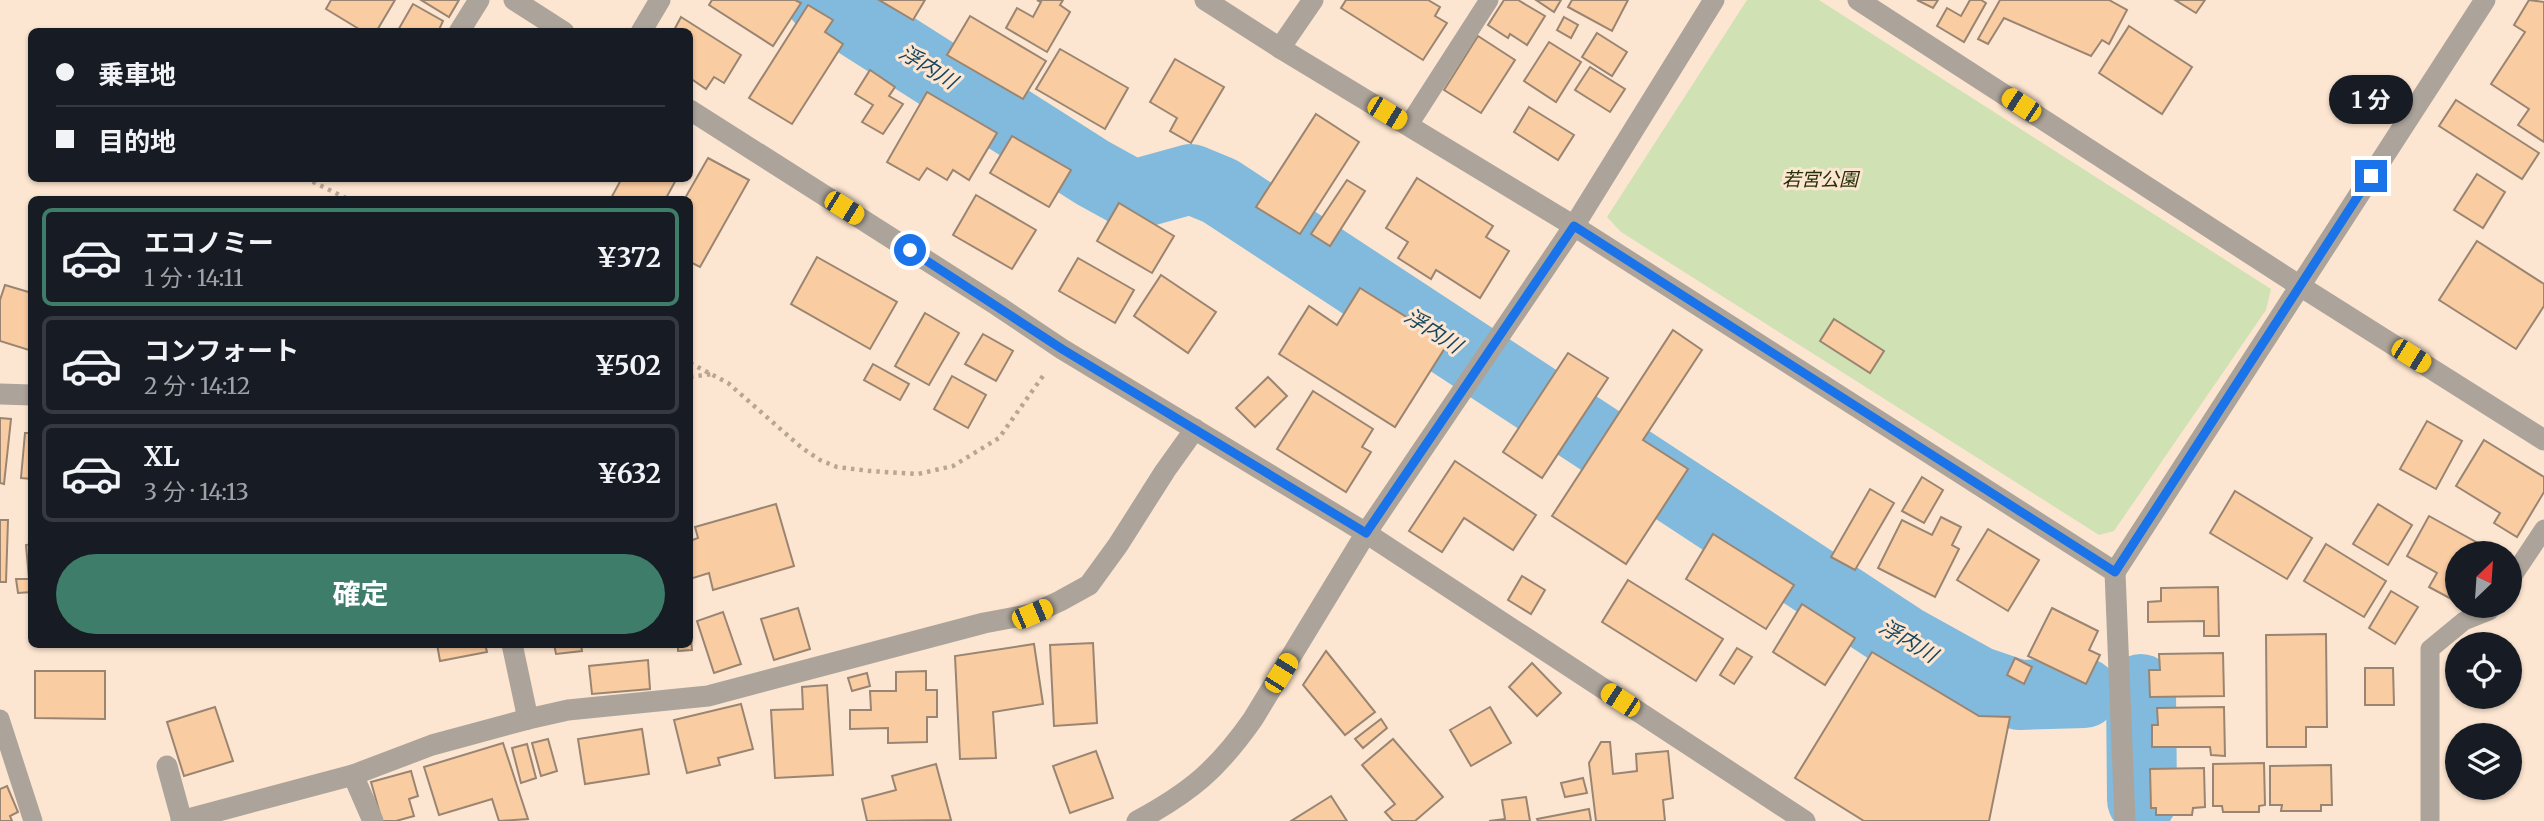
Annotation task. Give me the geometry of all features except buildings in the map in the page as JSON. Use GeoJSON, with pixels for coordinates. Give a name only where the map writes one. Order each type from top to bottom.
{"type":"FeatureCollection","features":[{"type":"Feature","properties":{"kind":"street"},"geometry":{"type":"LineString","coordinates":[[462,28],[479,0]]}},
{"type":"Feature","properties":{"kind":"street"},"geometry":{"type":"LineString","coordinates":[[513,0],[558,28]]}},
{"type":"Feature","properties":{"kind":"street"},"geometry":{"type":"LineString","coordinates":[[643,28],[660,0]]}},
{"type":"Feature","properties":{"kind":"street"},"geometry":{"type":"LineString","coordinates":[[1205,0],[1574,226],[2115,572]]}},
{"type":"Feature","properties":{"kind":"street"},"geometry":{"type":"LineString","coordinates":[[1280,48],[1312,0]]}},
{"type":"Feature","properties":{"kind":"street"},"geometry":{"type":"LineString","coordinates":[[1137,821],[1194,787],[1236,744],[1366,533],[1574,226],[1714,0]]}},
{"type":"Feature","properties":{"kind":"street"},"geometry":{"type":"LineString","coordinates":[[1858,0],[2300,286],[2544,440]]}},
{"type":"Feature","properties":{"kind":"street"},"geometry":{"type":"LineString","coordinates":[[2125,821],[2115,572],[2485,0]]}},
{"type":"Feature","properties":{"kind":"street"},"geometry":{"type":"LineString","coordinates":[[693,112],[1062,349],[1366,533],[1805,821]]}},
{"type":"Feature","properties":{"kind":"street"},"geometry":{"type":"LineString","coordinates":[[0,394],[28,395]]}},
{"type":"Feature","properties":{"kind":"street"},"geometry":{"type":"LineString","coordinates":[[167,766],[181,821],[352,775],[432,745],[528,719],[568,710],[708,696],[984,623],[1032,614],[1089,585],[1195,429]]}},
{"type":"Feature","properties":{"kind":"street"},"geometry":{"type":"LineString","coordinates":[[513,648],[528,719]]}},
{"type":"Feature","properties":{"kind":"street"},"geometry":{"type":"LineString","coordinates":[[352,775],[373,821]]}},
{"type":"Feature","properties":{"kind":"lane"},"geometry":{"type":"LineString","coordinates":[[1408,126],[1489,0]]}},
{"type":"Feature","properties":{"kind":"lane"},"geometry":{"type":"LineString","coordinates":[[2522,562],[2544,529]]}},
{"type":"Feature","properties":{"kind":"lane"},"geometry":{"type":"LineString","coordinates":[[2430,821],[2430,649],[2472,618]]}},
{"type":"Feature","properties":{"kind":"lane"},"geometry":{"type":"LineString","coordinates":[[0,719],[33,821]]}},
{"type":"Feature","properties":{"kind":"path"},"geometry":{"type":"LineString","coordinates":[[313,182],[342,196]]}},
{"type":"Feature","properties":{"kind":"path"},"geometry":{"type":"LineString","coordinates":[[693,364],[728,383],[802,448],[820,460],[837,467],[918,474],[953,466],[999,438],[1062,349]]}},
{"type":"Feature","properties":{"kind":"path"},"geometry":{"type":"LineString","coordinates":[[693,377],[713,374]]}},
{"type":"Feature","properties":{"kind":"green space","name":"若宮公園"},"geometry":{"type":"Polygon","coordinates":[[[1747,0],[1819,0],[2271,289],[2266,310],[2114,531],[2099,535],[1621,232],[1607,217],[1747,0]]]}},
{"type":"Feature","properties":{"kind":"waterway","name":"浮内川"},"geometry":{"type":"LineString","coordinates":[[821,0],[1093,173],[1133,195],[1191,179],[1220,191],[1904,640],[1978,681],[2019,695],[2084,693]]}},
{"type":"Feature","properties":{"kind":"waterway","name":"浮内川"},"geometry":{"type":"LineString","coordinates":[[2141,689],[2142,800]]}},
{"type":"Feature","properties":{"kind":"route"},"geometry":{"type":"LineString","coordinates":[[910,250],[1062,349],[1366,533],[1574,226],[2115,572],[2371,176]]}}]}
